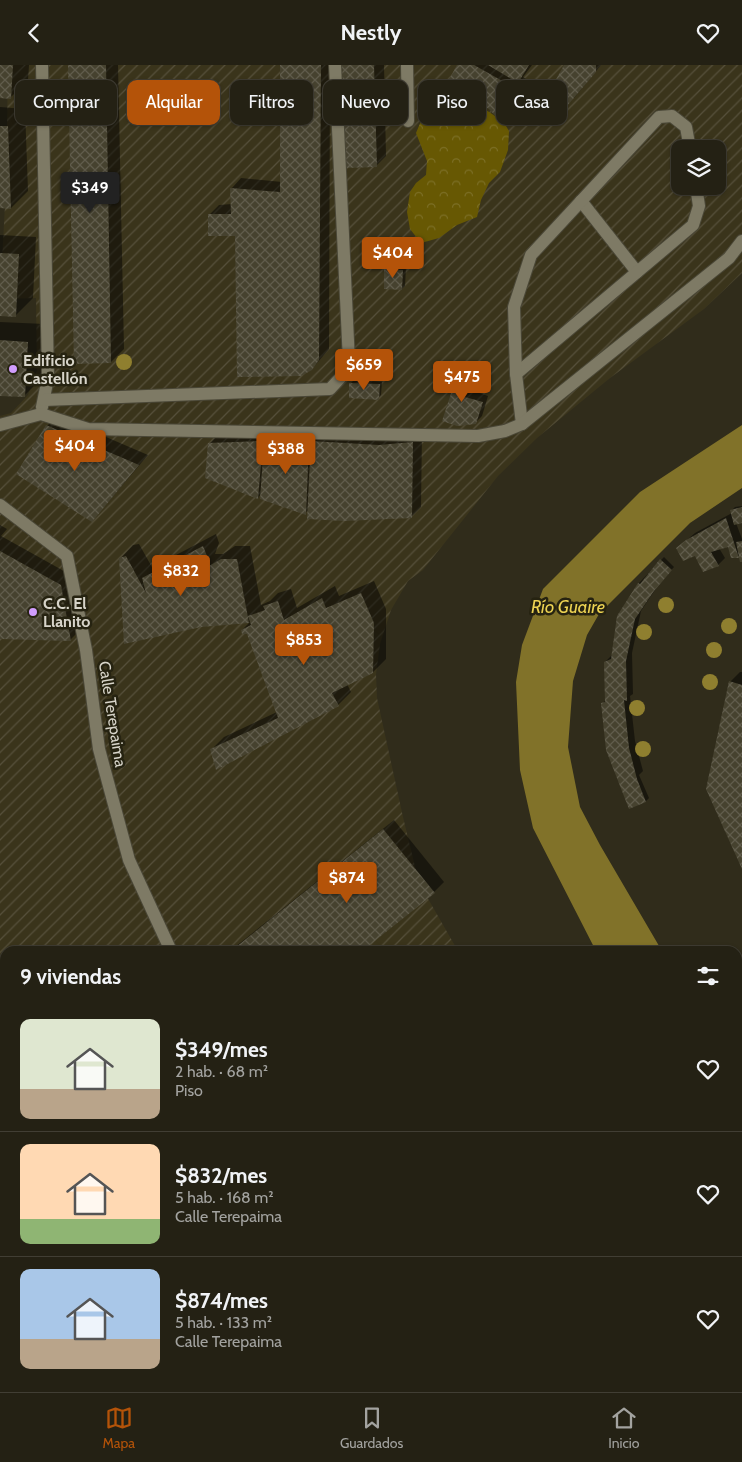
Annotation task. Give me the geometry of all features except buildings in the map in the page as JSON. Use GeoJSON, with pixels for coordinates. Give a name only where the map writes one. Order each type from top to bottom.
{"type":"FeatureCollection","features":[{"type":"Feature","properties":{"kind":"street"},"geometry":{"type":"LineString","coordinates":[[41,414],[48,378],[42,65]]}},
{"type":"Feature","properties":{"kind":"street"},"geometry":{"type":"LineString","coordinates":[[44,400],[330,389],[342,376],[349,362],[335,65]]}},
{"type":"Feature","properties":{"kind":"street"},"geometry":{"type":"LineString","coordinates":[[407,65],[407,80]]}},
{"type":"Feature","properties":{"kind":"street"},"geometry":{"type":"LineString","coordinates":[[522,423],[516,374],[514,307],[531,255],[659,117],[672,116],[686,127],[688,140]]}},
{"type":"Feature","properties":{"kind":"street"},"geometry":{"type":"LineString","coordinates":[[516,374],[693,225],[699,206],[697,195]]}},
{"type":"Feature","properties":{"kind":"street"},"geometry":{"type":"LineString","coordinates":[[581,201],[637,272]]}},
{"type":"Feature","properties":{"kind":"street"},"geometry":{"type":"LineString","coordinates":[[0,425],[41,414],[88,429],[478,436],[505,431],[522,423],[729,258],[742,241]]}},
{"type":"Feature","properties":{"kind":"street","name":"Calle Terepaima"},"geometry":{"type":"LineString","coordinates":[[0,505],[67,556],[86,650],[99,749],[129,860],[169,946]]}},
{"type":"Feature","properties":{"kind":"shaded area"},"geometry":{"type":"Polygon","coordinates":[[[8,65],[742,65],[742,273],[704,309],[610,378],[537,438],[498,476],[423,570],[408,581],[391,610],[380,644],[376,674],[377,698],[419,883],[455,946],[0,946],[0,416],[11,413],[28,395],[37,370],[36,298],[0,299],[6,186],[8,65]]]}},
{"type":"Feature","properties":{"kind":"green space"},"geometry":{"type":"Polygon","coordinates":[[[486,110],[496,117],[496,125],[505,125],[509,131],[508,150],[500,172],[489,183],[481,200],[477,217],[457,225],[439,238],[421,243],[410,229],[407,212],[410,192],[416,183],[426,175],[427,161],[416,133],[419,125],[486,125],[486,110]]]}},
{"type":"Feature","properties":{"kind":"water","name":"Río Guaire"},"geometry":{"type":"Polygon","coordinates":[[[742,425],[742,488],[690,523],[599,614],[587,635],[573,681],[568,747],[580,807],[659,946],[593,946],[533,828],[520,770],[516,682],[522,645],[543,589],[640,492],[742,425]]]}},
{"type":"Feature","properties":{"kind":"place","name":"Edificio Castellón"},"geometry":{"type":"Point","coordinates":[13,369]}},
{"type":"Feature","properties":{"kind":"place","name":"C.C. El Llanito"},"geometry":{"type":"Point","coordinates":[33,612]}}]}
